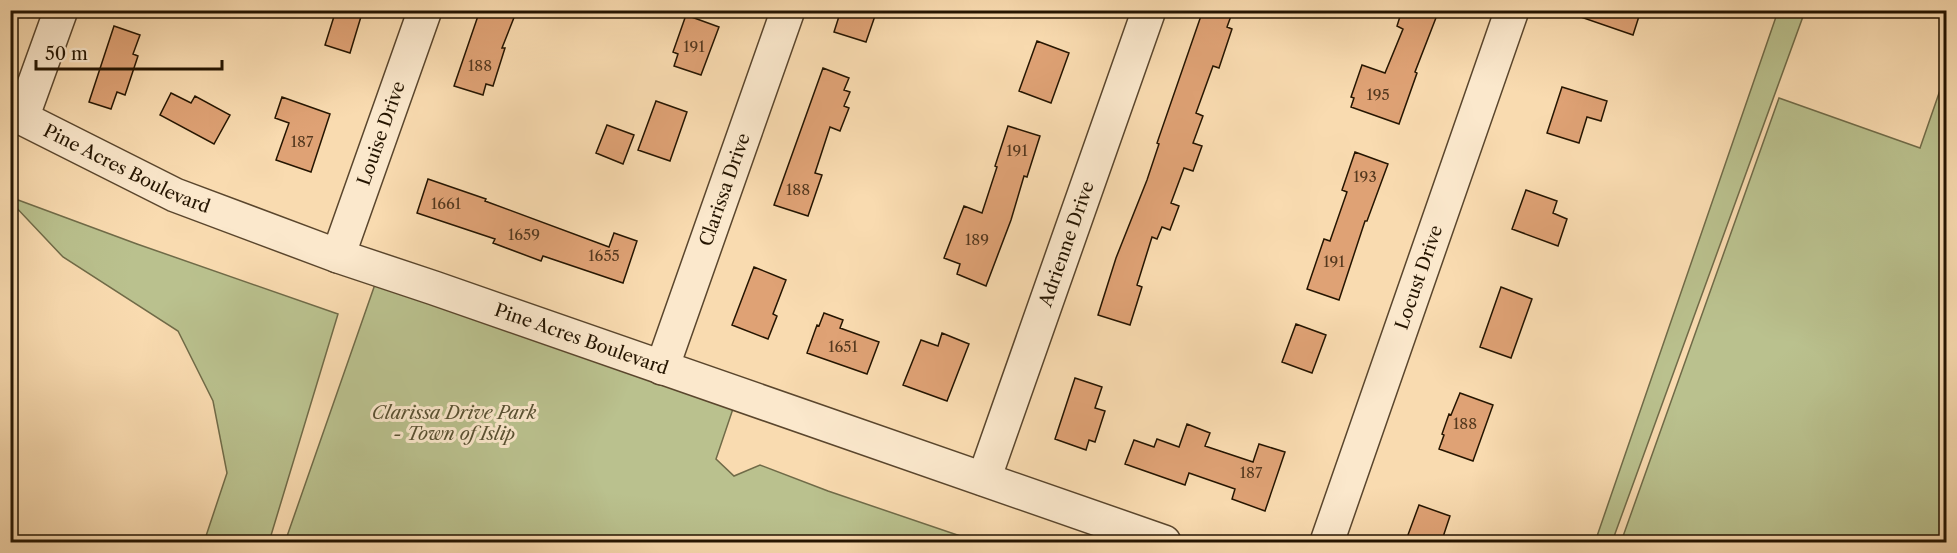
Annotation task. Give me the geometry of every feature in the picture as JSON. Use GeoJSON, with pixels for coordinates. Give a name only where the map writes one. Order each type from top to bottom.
{"type":"FeatureCollection","features":[{"type":"Feature","properties":{"kind":"street"},"geometry":{"type":"LineString","coordinates":[[16,115],[61,10]]}},
{"type":"Feature","properties":{"kind":"street","name":"Louise Drive"},"geometry":{"type":"LineString","coordinates":[[338,256],[425,10]]}},
{"type":"Feature","properties":{"kind":"street","name":"Clarissa Drive"},"geometry":{"type":"LineString","coordinates":[[662,368],[788,10]]}},
{"type":"Feature","properties":{"kind":"street","name":"Adrienne Drive"},"geometry":{"type":"LineString","coordinates":[[984,479],[1149,10]]}},
{"type":"Feature","properties":{"kind":"street","name":"Locust Drive"},"geometry":{"type":"LineString","coordinates":[[1327,543],[1512,10]]}},
{"type":"Feature","properties":{"kind":"street","name":"Pine Acres Boulevard"},"geometry":{"type":"LineString","coordinates":[[16,115],[175,195],[338,256],[1164,543]]}},
{"type":"Feature","properties":{"kind":"green space"},"geometry":{"type":"Polygon","coordinates":[[[1778,11],[1805,11],[1612,542],[1595,542],[1778,11]]]}},
{"type":"Feature","properties":{"kind":"green space"},"geometry":{"type":"Polygon","coordinates":[[[1946,73],[1946,542],[1621,542],[1779,98],[1920,148],[1946,73]]]}},
{"type":"Feature","properties":{"kind":"green space"},"geometry":{"type":"Polygon","coordinates":[[[10,197],[338,314],[269,542],[204,542],[227,473],[213,401],[178,331],[63,257],[11,202],[10,197]]]}},
{"type":"Feature","properties":{"kind":"green space","name":"Clarissa Drive Park - Town of Islip"},"geometry":{"type":"Polygon","coordinates":[[[380,270],[738,394],[716,459],[734,476],[760,465],[828,491],[978,542],[285,542],[380,270]]]}},
{"type":"Feature","properties":{"kind":"building"},"geometry":{"type":"Polygon","coordinates":[[[336,10],[363,10],[350,53],[325,45],[336,10]]]}},
{"type":"Feature","properties":{"kind":"building"},"geometry":{"type":"Polygon","coordinates":[[[480,10],[517,10],[502,48],[505,48],[493,86],[486,84],[483,95],[454,86],[480,10]]]}},
{"type":"Feature","properties":{"kind":"building"},"geometry":{"type":"Polygon","coordinates":[[[841,10],[877,10],[866,42],[834,32],[841,10]]]}},
{"type":"Feature","properties":{"kind":"building"},"geometry":{"type":"Polygon","coordinates":[[[1203,10],[1215,10],[1231,16],[1227,27],[1232,29],[1219,68],[1213,66],[1196,113],[1203,116],[1193,143],[1202,146],[1193,171],[1184,168],[1171,203],[1179,206],[1170,230],[1162,227],[1157,239],[1152,237],[1137,285],[1142,287],[1130,325],[1098,315],[1116,258],[1147,180],[1159,144],[1157,143],[1203,10]]]}},
{"type":"Feature","properties":{"kind":"building"},"geometry":{"type":"Polygon","coordinates":[[[1402,10],[1439,10],[1415,72],[1417,73],[1399,124],[1351,107],[1354,98],[1351,97],[1362,65],[1385,73],[1403,29],[1397,26],[1402,10]]]}},
{"type":"Feature","properties":{"kind":"building"},"geometry":{"type":"Polygon","coordinates":[[[1572,10],[1641,10],[1633,35],[1572,14],[1572,10]]]}},
{"type":"Feature","properties":{"kind":"building"},"geometry":{"type":"Polygon","coordinates":[[[686,15],[719,27],[701,75],[674,66],[678,54],[673,52],[686,15]]]}},
{"type":"Feature","properties":{"kind":"building"},"geometry":{"type":"Polygon","coordinates":[[[114,26],[140,35],[133,54],[138,56],[125,95],[117,92],[111,109],[89,102],[114,26]]]}},
{"type":"Feature","properties":{"kind":"building"},"geometry":{"type":"Polygon","coordinates":[[[1037,41],[1069,53],[1051,103],[1019,91],[1037,41]]]}},
{"type":"Feature","properties":{"kind":"building"},"geometry":{"type":"Polygon","coordinates":[[[823,68],[849,78],[844,90],[850,92],[844,106],[849,108],[840,131],[830,127],[815,173],[822,175],[808,216],[774,205],[823,68]]]}},
{"type":"Feature","properties":{"kind":"building"},"geometry":{"type":"Polygon","coordinates":[[[1562,87],[1607,101],[1601,121],[1587,117],[1579,143],[1547,133],[1562,87]]]}},
{"type":"Feature","properties":{"kind":"building"},"geometry":{"type":"Polygon","coordinates":[[[171,93],[191,103],[195,96],[230,115],[214,144],[160,115],[171,93]]]}},
{"type":"Feature","properties":{"kind":"building"},"geometry":{"type":"Polygon","coordinates":[[[282,97],[330,114],[311,172],[276,160],[289,123],[275,118],[282,97]]]}},
{"type":"Feature","properties":{"kind":"building"},"geometry":{"type":"Polygon","coordinates":[[[656,101],[687,112],[670,161],[638,150],[656,101]]]}},
{"type":"Feature","properties":{"kind":"building"},"geometry":{"type":"Polygon","coordinates":[[[607,125],[634,135],[623,164],[596,153],[607,125]]]}},
{"type":"Feature","properties":{"kind":"building"},"geometry":{"type":"Polygon","coordinates":[[[1008,126],[1040,136],[986,286],[957,274],[960,264],[944,258],[964,206],[982,213],[1008,126]]]}},
{"type":"Feature","properties":{"kind":"building"},"geometry":{"type":"Polygon","coordinates":[[[1355,152],[1388,164],[1367,221],[1365,221],[1339,300],[1307,289],[1324,239],[1330,241],[1347,192],[1342,190],[1355,152]]]}},
{"type":"Feature","properties":{"kind":"building"},"geometry":{"type":"Polygon","coordinates":[[[428,179],[609,247],[614,233],[637,241],[623,283],[543,256],[541,261],[493,243],[495,239],[417,213],[428,179]]]}},
{"type":"Feature","properties":{"kind":"building"},"geometry":{"type":"Polygon","coordinates":[[[1526,190],[1557,201],[1553,213],[1567,219],[1558,246],[1512,229],[1526,190]]]}},
{"type":"Feature","properties":{"kind":"building"},"geometry":{"type":"Polygon","coordinates":[[[754,267],[786,280],[773,314],[777,316],[768,339],[732,325],[754,267]]]}},
{"type":"Feature","properties":{"kind":"building"},"geometry":{"type":"Polygon","coordinates":[[[1501,287],[1532,299],[1511,358],[1480,347],[1501,287]]]}},
{"type":"Feature","properties":{"kind":"building"},"geometry":{"type":"Polygon","coordinates":[[[824,313],[843,320],[840,328],[879,342],[867,374],[807,353],[824,313]]]}},
{"type":"Feature","properties":{"kind":"building"},"geometry":{"type":"Polygon","coordinates":[[[1296,324],[1326,335],[1312,373],[1282,362],[1296,324]]]}},
{"type":"Feature","properties":{"kind":"building"},"geometry":{"type":"Polygon","coordinates":[[[942,333],[969,344],[947,401],[903,385],[921,340],[938,346],[942,333]]]}},
{"type":"Feature","properties":{"kind":"building"},"geometry":{"type":"Polygon","coordinates":[[[1075,378],[1102,387],[1095,408],[1105,411],[1095,442],[1089,440],[1086,450],[1055,439],[1075,378]]]}},
{"type":"Feature","properties":{"kind":"building"},"geometry":{"type":"Polygon","coordinates":[[[1460,393],[1493,405],[1473,461],[1439,449],[1449,414],[1451,415],[1460,393]]]}},
{"type":"Feature","properties":{"kind":"building"},"geometry":{"type":"Polygon","coordinates":[[[1187,424],[1210,433],[1205,446],[1253,462],[1259,444],[1285,452],[1265,511],[1232,499],[1235,489],[1189,473],[1185,485],[1125,464],[1134,440],[1154,447],[1157,439],[1179,447],[1187,424]]]}},
{"type":"Feature","properties":{"kind":"building"},"geometry":{"type":"Polygon","coordinates":[[[1419,505],[1450,516],[1441,543],[1405,543],[1419,505]]]}}]}
